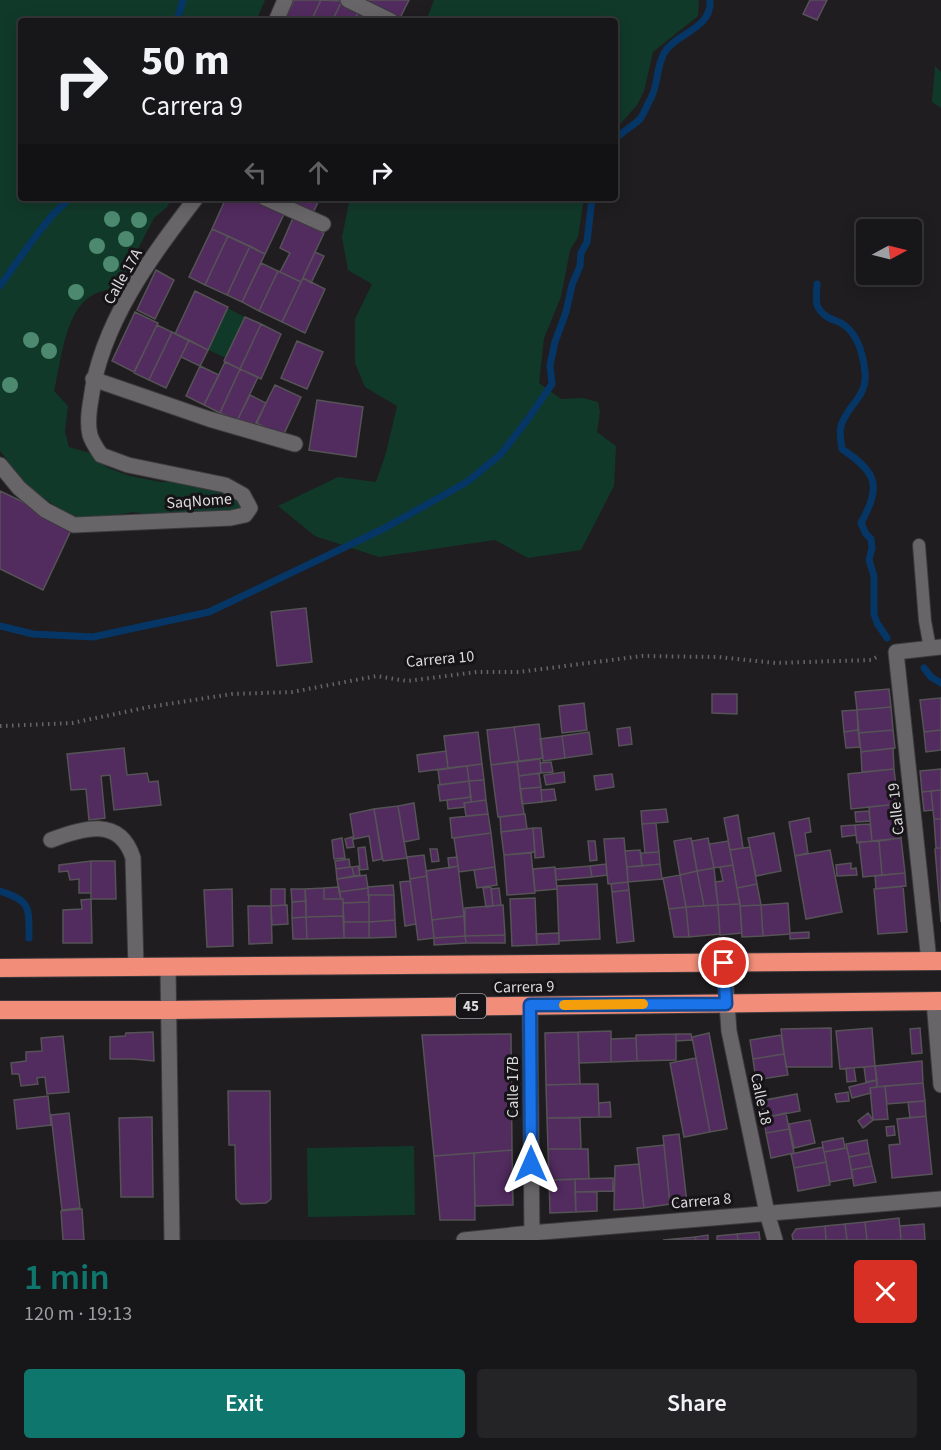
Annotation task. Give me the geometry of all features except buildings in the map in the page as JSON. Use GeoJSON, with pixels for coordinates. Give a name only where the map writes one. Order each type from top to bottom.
{"type":"FeatureCollection","features":[{"type":"Feature","properties":{"kind":"highway","name":"Carrera 9"},"geometry":{"type":"LineString","coordinates":[[0,968],[935,961]]}},
{"type":"Feature","properties":{"kind":"highway","name":"Carrera 9"},"geometry":{"type":"LineString","coordinates":[[0,1010],[937,1001]]}},
{"type":"Feature","properties":{"kind":"street"},"geometry":{"type":"LineString","coordinates":[[277,18],[285,0]]}},
{"type":"Feature","properties":{"kind":"street"},"geometry":{"type":"LineString","coordinates":[[348,0],[385,18]]}},
{"type":"Feature","properties":{"kind":"street","name":"Calle 17A"},"geometry":{"type":"LineString","coordinates":[[93,380],[101,353],[130,294],[162,243],[194,201]]}},
{"type":"Feature","properties":{"kind":"street"},"geometry":{"type":"LineString","coordinates":[[272,201],[322,224]]}},
{"type":"Feature","properties":{"kind":"street"},"geometry":{"type":"LineString","coordinates":[[93,380],[209,419],[295,444]]}},
{"type":"Feature","properties":{"kind":"street","name":"SaqNome"},"geometry":{"type":"LineString","coordinates":[[0,465],[19,488],[45,510],[74,525],[231,518],[245,515],[250,508],[243,495],[225,485],[128,465],[101,455],[90,436],[88,419],[93,380]]}},
{"type":"Feature","properties":{"kind":"street"},"geometry":{"type":"LineString","coordinates":[[890,653],[935,647]]}},
{"type":"Feature","properties":{"kind":"street","name":"Calle 19"},"geometry":{"type":"LineString","coordinates":[[890,653],[935,961]]}},
{"type":"Feature","properties":{"kind":"street"},"geometry":{"type":"LineString","coordinates":[[51,840],[82,828],[93,827],[113,832],[123,839],[129,848],[132,858],[136,968]]}},
{"type":"Feature","properties":{"kind":"street","name":"Calle 18"},"geometry":{"type":"LineString","coordinates":[[724,963],[729,1031],[767,1213],[775,1240]]}},
{"type":"Feature","properties":{"kind":"street"},"geometry":{"type":"LineString","coordinates":[[168,968],[172,1240]]}},
{"type":"Feature","properties":{"kind":"street"},"geometry":{"type":"LineString","coordinates":[[937,1001],[941,1085]]}},
{"type":"Feature","properties":{"kind":"street","name":"Calle 17B"},"geometry":{"type":"LineString","coordinates":[[530,1005],[531,1236]]}},
{"type":"Feature","properties":{"kind":"street","name":"Carrera 8"},"geometry":{"type":"LineString","coordinates":[[464,1240],[941,1199]]}},
{"type":"Feature","properties":{"kind":"lane"},"geometry":{"type":"LineString","coordinates":[[919,545],[925,621],[935,647]]}},
{"type":"Feature","properties":{"kind":"path","name":"Carrera 10"},"geometry":{"type":"LineString","coordinates":[[0,726],[72,723],[148,707],[232,694],[292,692],[377,676],[407,681],[477,672],[519,672],[642,656],[718,657],[775,663],[871,660],[890,653]]}},
{"type":"Feature","properties":{"kind":"green space"},"geometry":{"type":"Polygon","coordinates":[[[0,0],[265,0],[257,18],[18,18],[18,201],[170,201],[154,218],[118,287],[91,296],[82,304],[69,326],[54,391],[68,406],[65,432],[69,447],[90,453],[108,468],[130,476],[233,492],[241,501],[240,510],[154,515],[133,512],[80,518],[61,510],[28,487],[0,451],[0,0]]]}},
{"type":"Feature","properties":{"kind":"green space"},"geometry":{"type":"Polygon","coordinates":[[[434,0],[699,0],[698,16],[653,52],[644,91],[637,105],[618,127],[618,18],[427,18],[434,0]]]}},
{"type":"Feature","properties":{"kind":"green space"},"geometry":{"type":"Polygon","coordinates":[[[935,66],[941,72],[941,108],[932,102],[935,66]]]}},
{"type":"Feature","properties":{"kind":"green space"},"geometry":{"type":"Polygon","coordinates":[[[349,201],[584,201],[578,237],[570,250],[561,297],[544,338],[539,383],[561,399],[583,398],[598,402],[600,412],[597,432],[616,446],[614,486],[581,550],[528,558],[495,540],[379,557],[315,536],[278,506],[338,477],[376,482],[386,453],[397,406],[365,387],[355,363],[355,319],[372,284],[348,270],[342,237],[349,201]]]}},
{"type":"Feature","properties":{"kind":"green space"},"geometry":{"type":"Polygon","coordinates":[[[227,308],[245,317],[226,358],[208,350],[227,308]]]}},
{"type":"Feature","properties":{"kind":"green space"},"geometry":{"type":"Polygon","coordinates":[[[414,1146],[415,1215],[308,1217],[307,1148],[414,1146]]]}},
{"type":"Feature","properties":{"kind":"waterway"},"geometry":{"type":"LineString","coordinates":[[178,18],[183,0]]}},
{"type":"Feature","properties":{"kind":"waterway"},"geometry":{"type":"LineString","coordinates":[[618,137],[641,117],[654,92],[666,50],[701,23],[706,17],[710,0]]}},
{"type":"Feature","properties":{"kind":"waterway"},"geometry":{"type":"LineString","coordinates":[[0,286],[43,226],[67,201]]}},
{"type":"Feature","properties":{"kind":"waterway"},"geometry":{"type":"LineString","coordinates":[[0,626],[33,634],[93,637],[209,612],[385,528],[467,482],[501,454],[552,384],[550,365],[572,285],[580,266],[581,253],[587,242],[592,201]]}},
{"type":"Feature","properties":{"kind":"waterway"},"geometry":{"type":"LineString","coordinates":[[817,284],[818,307],[822,313],[847,327],[855,338],[863,358],[865,372],[863,388],[844,419],[840,428],[840,437],[842,449],[863,465],[873,481],[872,499],[861,523],[871,539],[872,548],[869,560],[874,576],[874,614],[887,638]]}},
{"type":"Feature","properties":{"kind":"waterway"},"geometry":{"type":"LineString","coordinates":[[924,668],[931,677],[941,683]]}},
{"type":"Feature","properties":{"kind":"waterway"},"geometry":{"type":"LineString","coordinates":[[0,891],[23,902],[28,912],[29,938]]}},
{"type":"Feature","properties":{"kind":"slow traffic"},"geometry":{"type":"LineString","coordinates":[[564,1005],[643,1004]]}},
{"type":"Feature","properties":{"kind":"route"},"geometry":{"type":"LineString","coordinates":[[531,1164],[530,1005],[726,1004],[724,963]]}}]}
